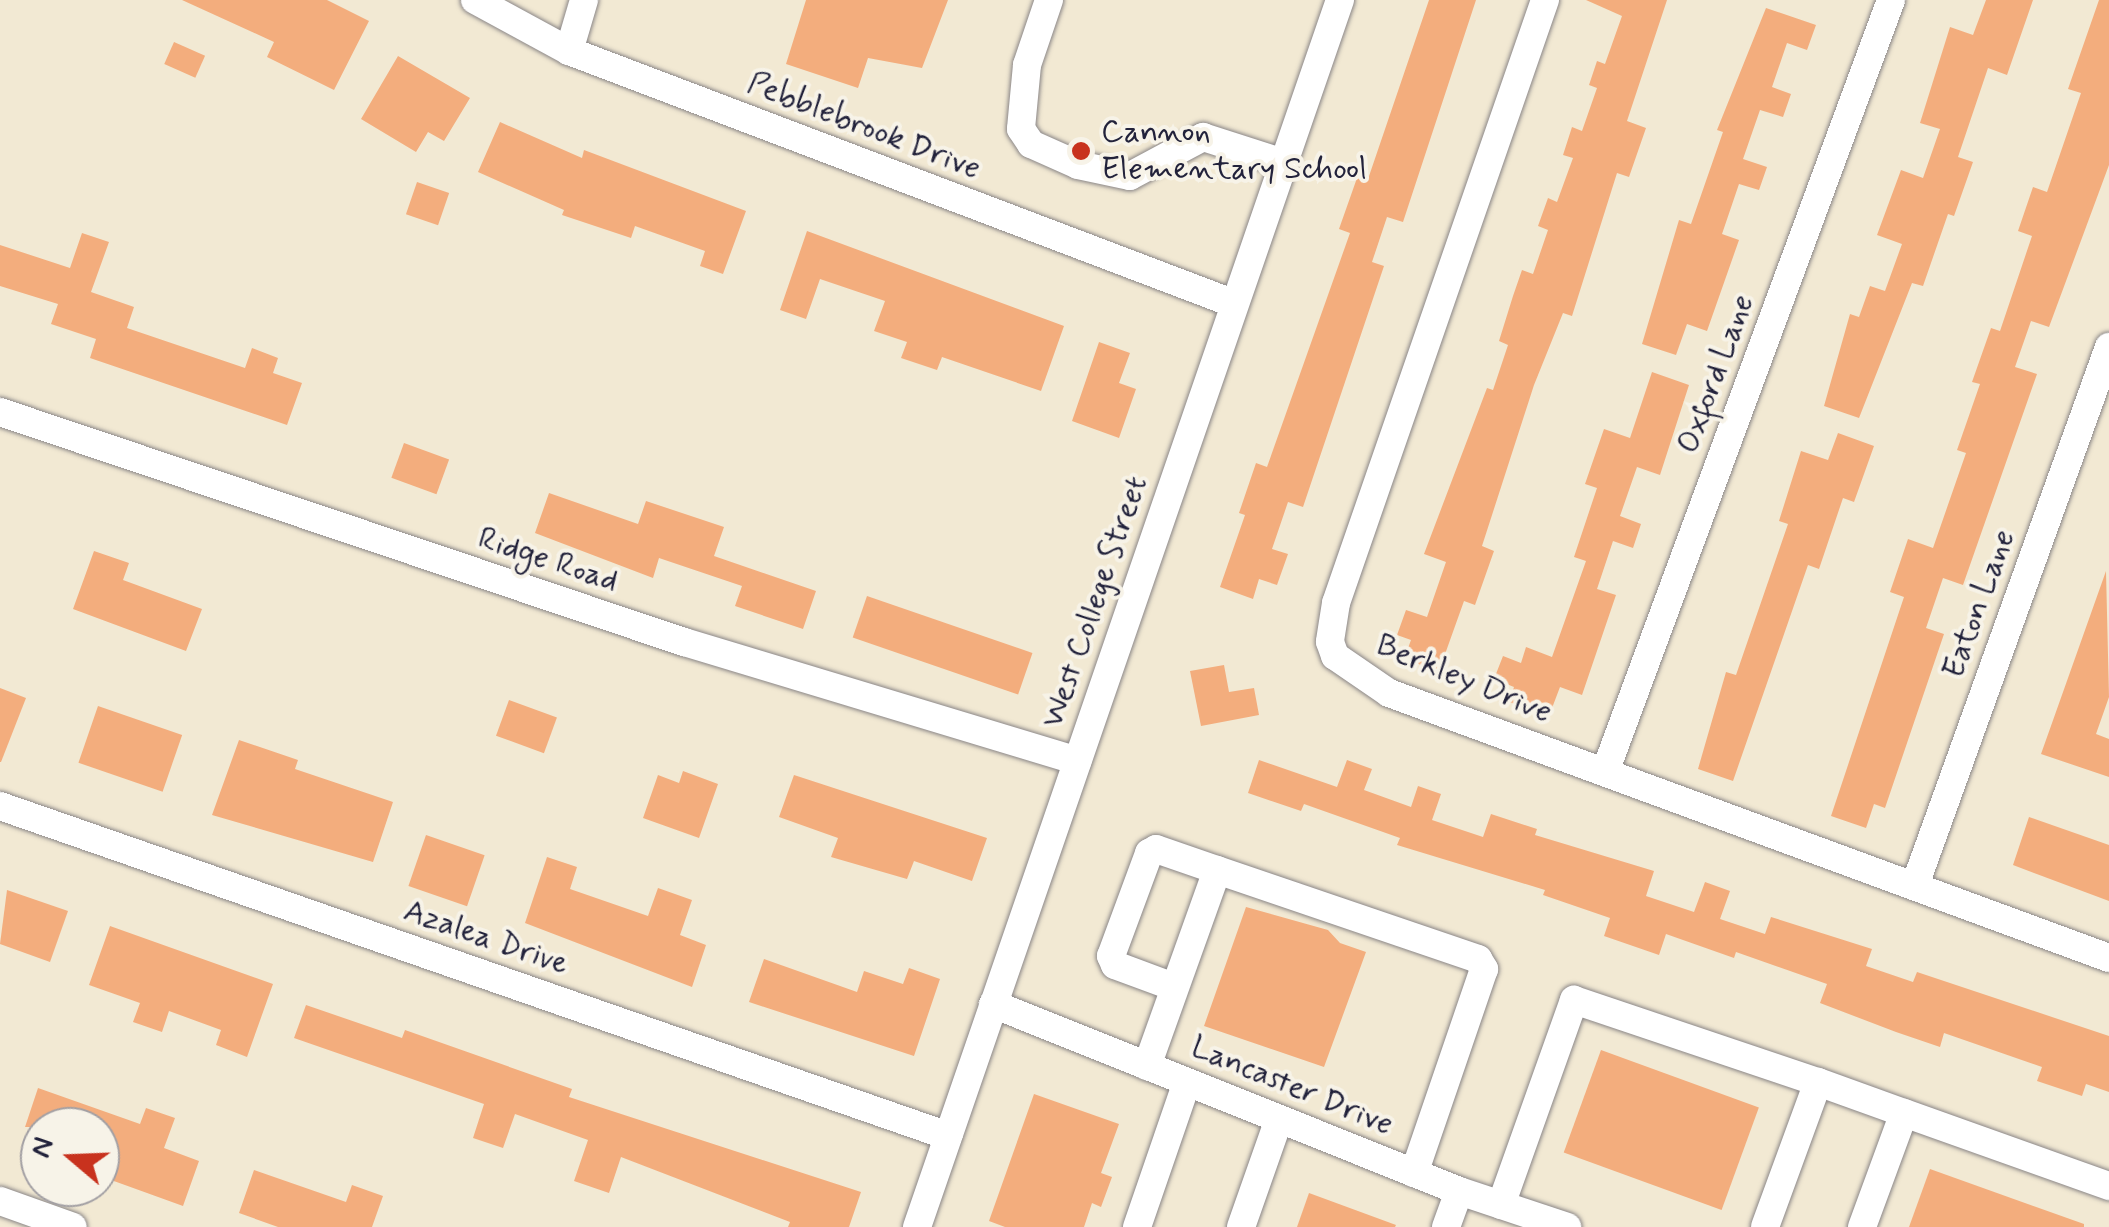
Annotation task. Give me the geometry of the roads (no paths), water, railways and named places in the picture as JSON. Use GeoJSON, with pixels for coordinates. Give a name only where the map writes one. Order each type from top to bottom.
{"type":"FeatureCollection","features":[{"type":"Feature","properties":{"kind":"street","name":"Pebblebrook Drive"},"geometry":{"type":"LineString","coordinates":[[475,0],[569,51],[1235,304]]}},
{"type":"Feature","properties":{"kind":"street"},"geometry":{"type":"LineString","coordinates":[[569,51],[584,0]]}},
{"type":"Feature","properties":{"kind":"street"},"geometry":{"type":"LineString","coordinates":[[1050,0],[1027,65],[1021,128],[1031,144],[1078,165],[1130,176],[1203,138],[1284,163]]}},
{"type":"Feature","properties":{"kind":"street","name":"West College Street"},"geometry":{"type":"LineString","coordinates":[[916,1227],[1340,0]]}},
{"type":"Feature","properties":{"kind":"street","name":"Berkley Drive"},"geometry":{"type":"LineString","coordinates":[[1545,0],[1336,603],[1330,642],[1355,675],[1389,693],[2109,958]]}},
{"type":"Feature","properties":{"kind":"street","name":"Oxford Lane"},"geometry":{"type":"LineString","coordinates":[[1605,772],[1892,0]]}},
{"type":"Feature","properties":{"kind":"street","name":"Eaton Lane"},"geometry":{"type":"LineString","coordinates":[[1915,885],[2109,347]]}},
{"type":"Feature","properties":{"kind":"street","name":"Ridge Road"},"geometry":{"type":"LineString","coordinates":[[0,412],[684,642],[1078,761]]}},
{"type":"Feature","properties":{"kind":"street","name":"Azalea Drive"},"geometry":{"type":"LineString","coordinates":[[0,806],[948,1136]]}},
{"type":"Feature","properties":{"kind":"street"},"geometry":{"type":"LineString","coordinates":[[1174,987],[1115,965],[1110,956],[1149,853],[1156,849],[1478,960],[1484,970],[1414,1173]]}},
{"type":"Feature","properties":{"kind":"street"},"geometry":{"type":"LineString","coordinates":[[1147,1066],[1217,870]]}},
{"type":"Feature","properties":{"kind":"street"},"geometry":{"type":"LineString","coordinates":[[1501,1205],[1574,1000],[2109,1186]]}},
{"type":"Feature","properties":{"kind":"street","name":"Lancaster Drive"},"geometry":{"type":"LineString","coordinates":[[993,1004],[1459,1191],[1567,1227]]}},
{"type":"Feature","properties":{"kind":"street"},"geometry":{"type":"LineString","coordinates":[[1137,1227],[1187,1082]]}},
{"type":"Feature","properties":{"kind":"street"},"geometry":{"type":"LineString","coordinates":[[1765,1227],[1818,1082]]}},
{"type":"Feature","properties":{"kind":"street"},"geometry":{"type":"LineString","coordinates":[[1862,1227],[1904,1113]]}},
{"type":"Feature","properties":{"kind":"street"},"geometry":{"type":"LineString","coordinates":[[1241,1227],[1280,1119]]}},
{"type":"Feature","properties":{"kind":"street"},"geometry":{"type":"LineString","coordinates":[[1446,1227],[1459,1191]]}},
{"type":"Feature","properties":{"kind":"street"},"geometry":{"type":"LineString","coordinates":[[0,1201],[73,1227]]}},
{"type":"Feature","properties":{"kind":"place","name":"Cannon Elementary School"},"geometry":{"type":"Point","coordinates":[1081,151]}}]}
